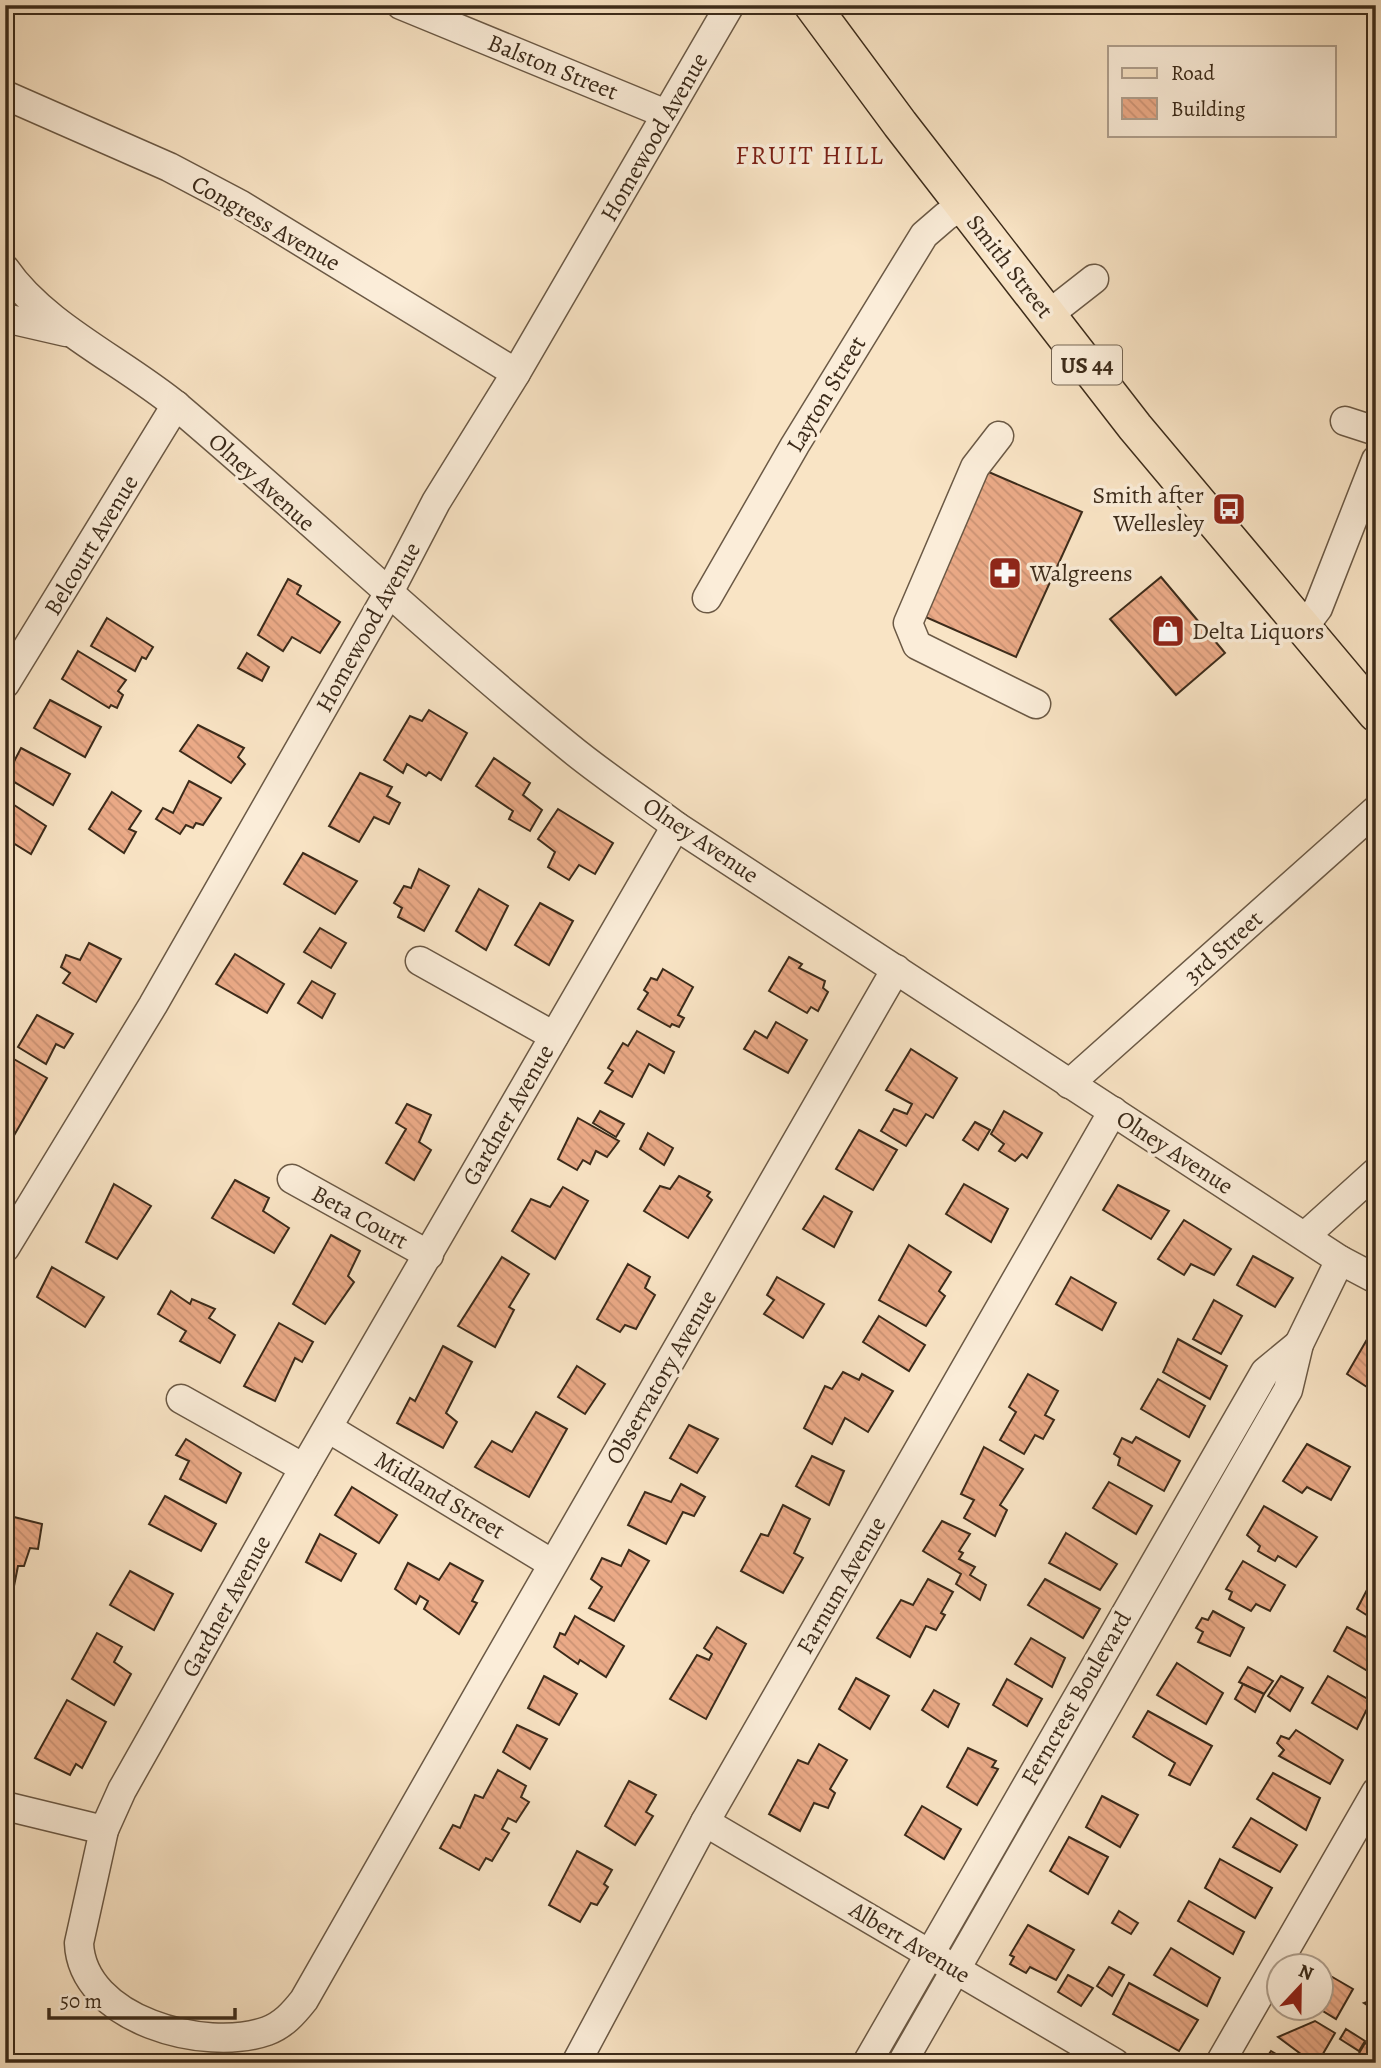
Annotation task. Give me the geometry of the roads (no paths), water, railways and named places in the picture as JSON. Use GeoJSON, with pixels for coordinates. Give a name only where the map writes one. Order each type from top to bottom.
{"type":"FeatureCollection","features":[{"type":"Feature","properties":{"kind":"main road","name":"Smith Street"},"geometry":{"type":"LineString","coordinates":[[812,5],[963,206],[1135,427],[1376,715]]}},
{"type":"Feature","properties":{"kind":"street","name":"Balston Street"},"geometry":{"type":"LineString","coordinates":[[401,5],[666,114]]}},
{"type":"Feature","properties":{"kind":"street","name":"Homewood Avenue"},"geometry":{"type":"LineString","coordinates":[[5,1248],[153,1005],[388,594],[436,502],[516,373],[730,5]]}},
{"type":"Feature","properties":{"kind":"street","name":"Congress Avenue"},"geometry":{"type":"LineString","coordinates":[[5,95],[169,167],[241,205],[516,373]]}},
{"type":"Feature","properties":{"kind":"street","name":"Layton Street"},"geometry":{"type":"LineString","coordinates":[[707,598],[795,444],[924,235],[946,216],[963,206]]}},
{"type":"Feature","properties":{"kind":"street","name":"Olney Avenue"},"geometry":{"type":"LineString","coordinates":[[5,269],[19,288],[75,334],[113,358],[176,405],[388,594],[571,749],[676,826],[1340,1260],[1376,1279]]}},
{"type":"Feature","properties":{"kind":"street"},"geometry":{"type":"LineString","coordinates":[[1048,315],[1094,279]]}},
{"type":"Feature","properties":{"kind":"street","name":"Olney Avenue"},"geometry":{"type":"LineString","coordinates":[[5,318],[75,334]]}},
{"type":"Feature","properties":{"kind":"street","name":"Belcourt Avenue"},"geometry":{"type":"LineString","coordinates":[[5,684],[176,405]]}},
{"type":"Feature","properties":{"kind":"street"},"geometry":{"type":"LineString","coordinates":[[1345,421],[1376,431]]}},
{"type":"Feature","properties":{"kind":"street"},"geometry":{"type":"LineString","coordinates":[[999,436],[975,467],[908,623],[917,645],[1036,704]]}},
{"type":"Feature","properties":{"kind":"street"},"geometry":{"type":"LineString","coordinates":[[1303,628],[1318,608],[1376,460]]}},
{"type":"Feature","properties":{"kind":"street","name":"3rd Street"},"geometry":{"type":"LineString","coordinates":[[1069,1084],[1376,810]]}},
{"type":"Feature","properties":{"kind":"street","name":"Gardner Avenue"},"geometry":{"type":"LineString","coordinates":[[426,1785],[304,2000],[290,2018],[268,2031],[214,2038],[182,2033],[148,2022],[120,2010],[94,1984],[79,1958],[79,1943],[104,1830],[122,1790],[304,1468],[676,826]]}},
{"type":"Feature","properties":{"kind":"street"},"geometry":{"type":"LineString","coordinates":[[420,961],[554,1036]]}},
{"type":"Feature","properties":{"kind":"street","name":"Observatory Avenue"},"geometry":{"type":"LineString","coordinates":[[426,1785],[551,1563],[628,1437],[895,969]]}},
{"type":"Feature","properties":{"kind":"street","name":"Farnum Avenue"},"geometry":{"type":"LineString","coordinates":[[576,2063],[705,1822],[1113,1111]]}},
{"type":"Feature","properties":{"kind":"street"},"geometry":{"type":"LineString","coordinates":[[1304,1236],[1376,1172]]}},
{"type":"Feature","properties":{"kind":"street","name":"Beta Court"},"geometry":{"type":"LineString","coordinates":[[292,1179],[429,1255]]}},
{"type":"Feature","properties":{"kind":"street","name":"Ferncrest Boulevard"},"geometry":{"type":"LineString","coordinates":[[902,2063],[1288,1390],[1299,1344],[1340,1260]]}},
{"type":"Feature","properties":{"kind":"street","name":"Ferncrest Boulevard"},"geometry":{"type":"LineString","coordinates":[[867,2063],[1265,1372],[1299,1344]]}},
{"type":"Feature","properties":{"kind":"street"},"geometry":{"type":"LineString","coordinates":[[181,1399],[304,1468]]}},
{"type":"Feature","properties":{"kind":"street","name":"Midland Street"},"geometry":{"type":"LineString","coordinates":[[328,1428],[551,1563]]}},
{"type":"Feature","properties":{"kind":"street"},"geometry":{"type":"LineString","coordinates":[[1220,2063],[1373,1803]]}},
{"type":"Feature","properties":{"kind":"street"},"geometry":{"type":"LineString","coordinates":[[5,1806],[104,1830]]}},
{"type":"Feature","properties":{"kind":"street","name":"Albert Avenue"},"geometry":{"type":"LineString","coordinates":[[705,1822],[1115,2063]]}},
{"type":"Feature","properties":{"kind":"place","name":"Smith after Wellesley"},"geometry":{"type":"Point","coordinates":[1229,509]}},
{"type":"Feature","properties":{"kind":"place","name":"Walgreens"},"geometry":{"type":"Point","coordinates":[1005,573]}},
{"type":"Feature","properties":{"kind":"place","name":"Delta Liquors"},"geometry":{"type":"Point","coordinates":[1168,631]}},
{"type":"Feature","properties":{"kind":"district","name":"FRUIT HILL"},"geometry":{"type":"Point","coordinates":[810,155]}}]}
